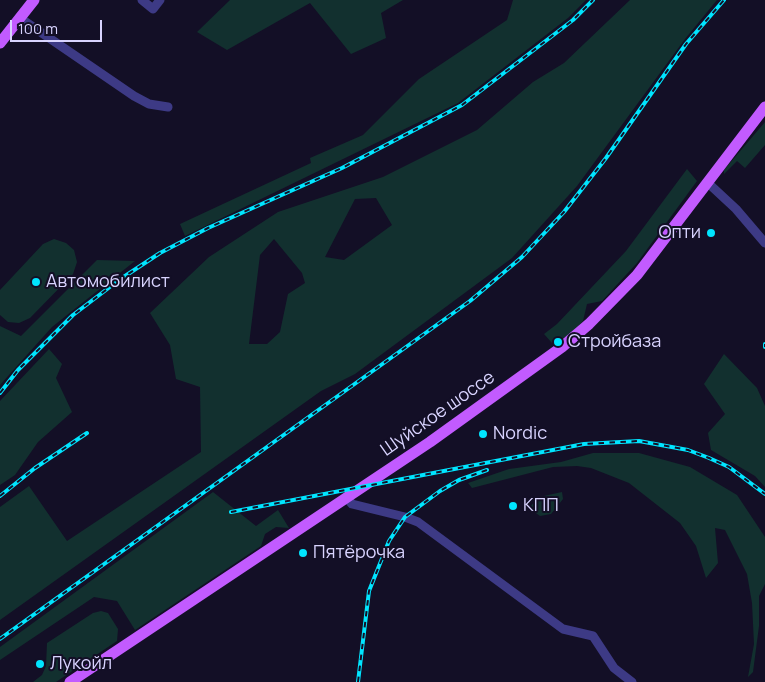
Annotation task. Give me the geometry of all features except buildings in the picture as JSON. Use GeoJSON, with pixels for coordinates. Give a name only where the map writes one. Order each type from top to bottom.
{"type":"FeatureCollection","features":[{"type":"Feature","properties":{"kind":"main road"},"geometry":{"type":"LineString","coordinates":[[0,43],[34,0]]}},
{"type":"Feature","properties":{"kind":"main road","name":"Шуйское шоссе"},"geometry":{"type":"LineString","coordinates":[[70,682],[348,498],[533,369],[582,330],[637,275],[765,107]]}},
{"type":"Feature","properties":{"kind":"street"},"geometry":{"type":"LineString","coordinates":[[142,0],[154,8],[160,0]]}},
{"type":"Feature","properties":{"kind":"street"},"geometry":{"type":"LineString","coordinates":[[20,18],[134,96],[149,104],[168,107]]}},
{"type":"Feature","properties":{"kind":"street"},"geometry":{"type":"LineString","coordinates":[[708,183],[736,209],[765,243]]}},
{"type":"Feature","properties":{"kind":"street"},"geometry":{"type":"LineString","coordinates":[[348,498],[352,504],[418,522],[563,629],[593,636],[614,668],[632,682]]}},
{"type":"Feature","properties":{"kind":"green space"},"geometry":{"type":"Polygon","coordinates":[[[230,0],[403,0],[381,13],[386,38],[351,54],[310,3],[227,50],[197,32],[230,0]]]}},
{"type":"Feature","properties":{"kind":"green space"},"geometry":{"type":"Polygon","coordinates":[[[513,0],[586,0],[568,18],[458,103],[185,236],[180,224],[311,163],[310,158],[363,135],[419,79],[507,20],[513,0]]]}},
{"type":"Feature","properties":{"kind":"green space"},"geometry":{"type":"Polygon","coordinates":[[[630,0],[717,0],[685,39],[577,186],[512,258],[355,374],[321,391],[0,620],[0,507],[29,486],[67,541],[201,452],[200,387],[176,379],[170,345],[150,313],[209,257],[278,212],[383,177],[477,130],[533,82],[564,63],[630,0]],[[376,198],[355,199],[325,257],[344,260],[392,225],[376,198]],[[274,239],[260,255],[249,344],[267,344],[280,332],[288,294],[305,283],[302,273],[274,239]]]}},
{"type":"Feature","properties":{"kind":"green space"},"geometry":{"type":"Polygon","coordinates":[[[765,122],[765,145],[745,168],[737,161],[724,174],[724,170],[765,122]]]}},
{"type":"Feature","properties":{"kind":"green space"},"geometry":{"type":"Polygon","coordinates":[[[687,169],[697,181],[637,263],[602,301],[587,304],[583,321],[568,336],[552,343],[544,334],[557,324],[626,251],[687,169]]]}},
{"type":"Feature","properties":{"kind":"green space","name":"Автомобилист"},"geometry":{"type":"Polygon","coordinates":[[[54,239],[66,243],[74,250],[77,262],[73,274],[30,318],[19,323],[8,322],[0,315],[0,290],[43,244],[54,239]]]}},
{"type":"Feature","properties":{"kind":"green space"},"geometry":{"type":"Polygon","coordinates":[[[97,260],[135,261],[52,327],[0,385],[0,326],[21,336],[97,260]]]}},
{"type":"Feature","properties":{"kind":"green space"},"geometry":{"type":"Polygon","coordinates":[[[49,349],[62,364],[56,378],[72,412],[38,442],[15,475],[0,485],[0,401],[49,349]]]}},
{"type":"Feature","properties":{"kind":"green space"},"geometry":{"type":"Polygon","coordinates":[[[724,354],[757,388],[765,406],[765,487],[755,476],[711,450],[708,433],[725,414],[704,384],[724,354]]]}},
{"type":"Feature","properties":{"kind":"green space"},"geometry":{"type":"Polygon","coordinates":[[[593,453],[639,453],[690,467],[737,495],[765,537],[765,584],[759,596],[759,626],[753,672],[748,677],[754,644],[752,603],[747,574],[725,530],[715,528],[718,563],[706,578],[696,546],[680,523],[629,483],[591,468],[577,466],[553,467],[472,488],[468,483],[509,469],[561,462],[593,453]]]}},
{"type":"Feature","properties":{"kind":"green space"},"geometry":{"type":"Polygon","coordinates":[[[213,492],[256,526],[278,510],[289,528],[276,527],[265,534],[261,546],[135,630],[117,601],[94,597],[0,660],[0,647],[213,492]]]}},
{"type":"Feature","properties":{"kind":"green space"},"geometry":{"type":"Polygon","coordinates":[[[562,492],[563,499],[551,514],[540,516],[529,508],[539,497],[562,492]]]}},
{"type":"Feature","properties":{"kind":"green space"},"geometry":{"type":"Polygon","coordinates":[[[101,611],[108,613],[118,629],[117,641],[56,682],[33,682],[42,675],[46,666],[47,643],[93,613],[101,611]]]}},
{"type":"Feature","properties":{"kind":"railway"},"geometry":{"type":"LineString","coordinates":[[0,393],[18,370],[73,315],[119,280],[160,253],[208,228],[342,168],[462,105],[573,20],[593,0]]}},
{"type":"Feature","properties":{"kind":"railway"},"geometry":{"type":"LineString","coordinates":[[0,639],[470,301],[522,257],[564,212],[606,158],[686,44],[724,0]]}},
{"type":"Feature","properties":{"kind":"railway"},"geometry":{"type":"LineString","coordinates":[[0,496],[35,468],[87,433]]}},
{"type":"Feature","properties":{"kind":"railway"},"geometry":{"type":"LineString","coordinates":[[231,512],[584,444],[639,441],[688,450],[709,458],[729,467],[765,494]]}},
{"type":"Feature","properties":{"kind":"railway"},"geometry":{"type":"LineString","coordinates":[[358,682],[369,591],[389,541],[405,517],[440,491],[459,480],[487,470]]}},
{"type":"Feature","properties":{"kind":"place","name":"Опти"},"geometry":{"type":"Point","coordinates":[711,233]}},
{"type":"Feature","properties":{"kind":"place","name":"Автомобилист"},"geometry":{"type":"Point","coordinates":[36,282]}},
{"type":"Feature","properties":{"kind":"place","name":"Стройбаза"},"geometry":{"type":"Point","coordinates":[558,342]}},
{"type":"Feature","properties":{"kind":"place","name":"Nordic"},"geometry":{"type":"Point","coordinates":[483,434]}},
{"type":"Feature","properties":{"kind":"place","name":"КПП"},"geometry":{"type":"Point","coordinates":[513,506]}},
{"type":"Feature","properties":{"kind":"place","name":"Пятёрочка"},"geometry":{"type":"Point","coordinates":[303,553]}},
{"type":"Feature","properties":{"kind":"place","name":"Лукойл"},"geometry":{"type":"Point","coordinates":[40,664]}}]}
